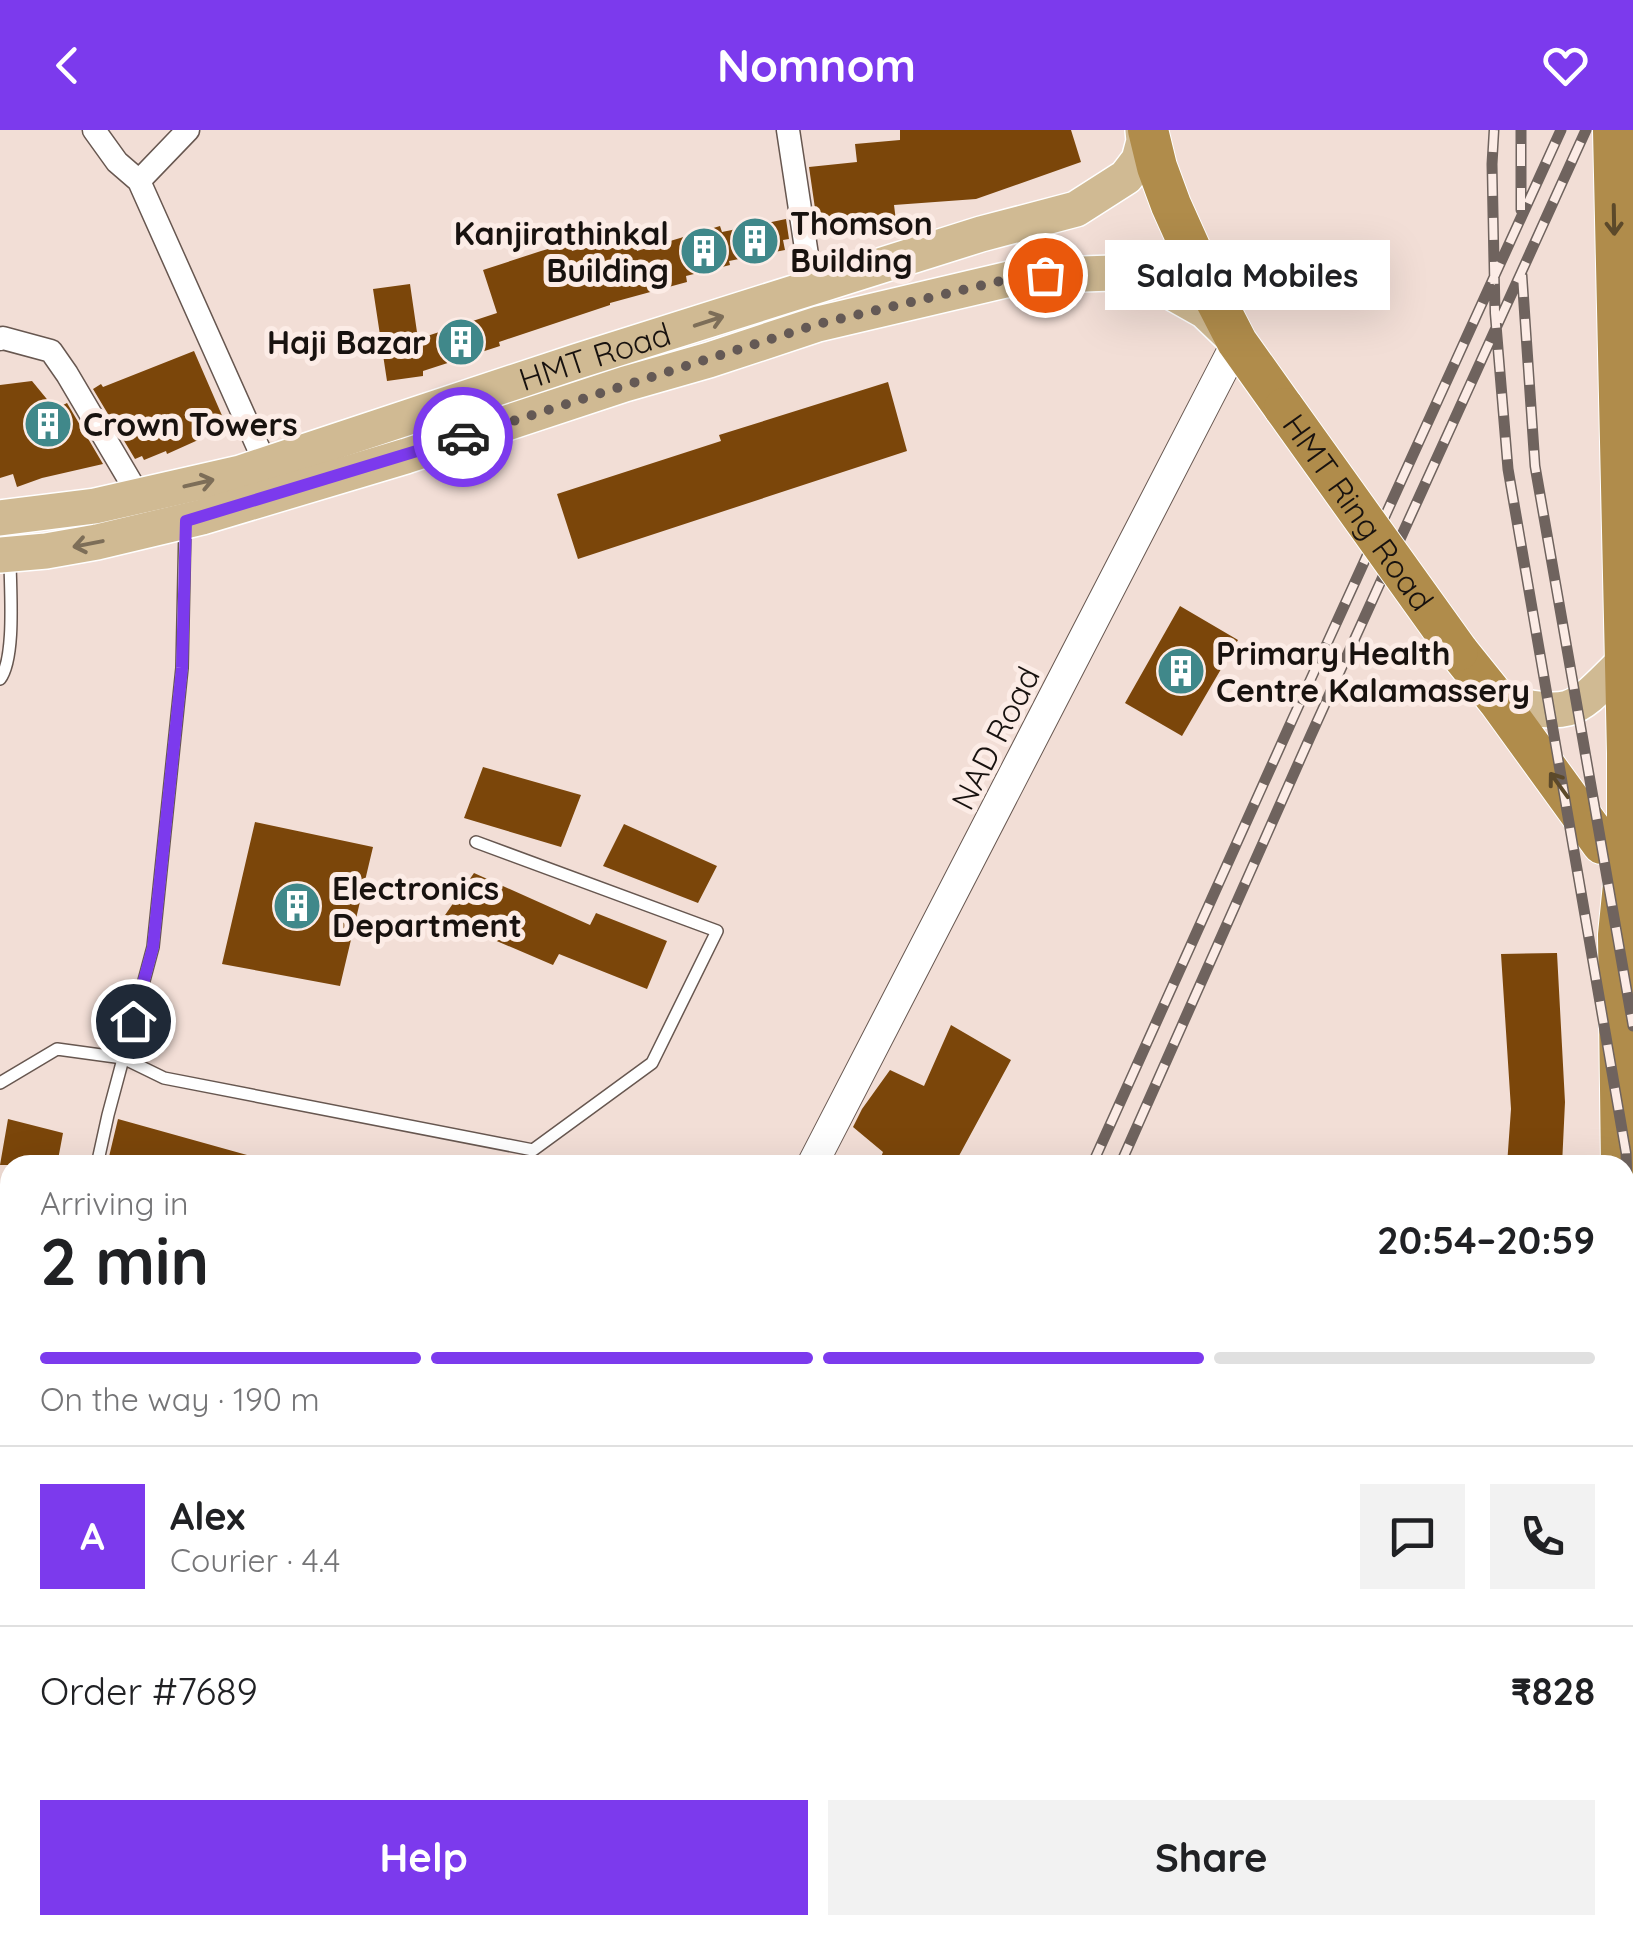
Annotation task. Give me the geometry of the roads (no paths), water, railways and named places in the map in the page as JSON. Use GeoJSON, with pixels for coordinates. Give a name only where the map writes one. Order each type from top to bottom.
{"type":"FeatureCollection","features":[{"type":"Feature","properties":{"kind":"highway","name":"HMT Ring Road"},"geometry":{"type":"LineString","coordinates":[[1146,130],[1170,205],[1237,342],[1602,844],[1627,844]]}},
{"type":"Feature","properties":{"kind":"highway"},"geometry":{"type":"LineString","coordinates":[[1613,130],[1624,662],[1630,755],[1618,934],[1621,1155]]}},
{"type":"Feature","properties":{"kind":"main road","name":"HMT Road"},"geometry":{"type":"LineString","coordinates":[[0,518],[95,506],[266,466],[523,379],[981,234],[1076,209],[1126,178],[1139,160],[1146,130]]}},
{"type":"Feature","properties":{"kind":"main road","name":"HMT Road"},"geometry":{"type":"LineString","coordinates":[[5,555],[97,542],[186,521],[406,456],[818,324],[1022,276],[1113,273],[1150,280],[1205,312],[1237,342]]}},
{"type":"Feature","properties":{"kind":"main road"},"geometry":{"type":"LineString","coordinates":[[1499,702],[1552,712],[1574,708],[1624,662]]}},
{"type":"Feature","properties":{"kind":"street"},"geometry":{"type":"LineString","coordinates":[[94,130],[116,162],[139,181],[266,466]]}},
{"type":"Feature","properties":{"kind":"street"},"geometry":{"type":"LineString","coordinates":[[139,181],[188,130]]}},
{"type":"Feature","properties":{"kind":"street"},"geometry":{"type":"LineString","coordinates":[[788,130],[812,288]]}},
{"type":"Feature","properties":{"kind":"street"},"geometry":{"type":"LineString","coordinates":[[1,334],[51,351],[139,496]]}},
{"type":"Feature","properties":{"kind":"street","name":"NAD Road"},"geometry":{"type":"LineString","coordinates":[[817,1155],[1237,342]]}},
{"type":"Feature","properties":{"kind":"lane"},"geometry":{"type":"LineString","coordinates":[[99,1155],[153,947],[182,668],[186,521]]}},
{"type":"Feature","properties":{"kind":"lane"},"geometry":{"type":"LineString","coordinates":[[0,678],[7,670],[10,624],[5,555]]}},
{"type":"Feature","properties":{"kind":"lane"},"geometry":{"type":"LineString","coordinates":[[0,1083],[58,1049],[123,1058],[164,1078],[533,1150],[652,1063],[716,931],[476,842]]}},
{"type":"Feature","properties":{"kind":"railway"},"geometry":{"type":"LineString","coordinates":[[1494,130],[1495,313],[1508,469],[1626,1155]]}},
{"type":"Feature","properties":{"kind":"railway"},"geometry":{"type":"LineString","coordinates":[[1521,130],[1521,210]]}},
{"type":"Feature","properties":{"kind":"railway"},"geometry":{"type":"LineString","coordinates":[[1096,1155],[1561,130]]}},
{"type":"Feature","properties":{"kind":"railway"},"geometry":{"type":"LineString","coordinates":[[1124,1155],[1586,130]]}},
{"type":"Feature","properties":{"kind":"railway"},"geometry":{"type":"LineString","coordinates":[[1522,275],[1535,466],[1633,1026]]}},
{"type":"Feature","properties":{"kind":"place","name":"Thomson Building"},"geometry":{"type":"Point","coordinates":[755,241]}},
{"type":"Feature","properties":{"kind":"place","name":"Kanjirathinkal Building"},"geometry":{"type":"Point","coordinates":[704,251]}},
{"type":"Feature","properties":{"kind":"place","name":"Salala Mobiles"},"geometry":{"type":"Point","coordinates":[1045,275]}},
{"type":"Feature","properties":{"kind":"place","name":"Haji Bazar"},"geometry":{"type":"Point","coordinates":[461,342]}},
{"type":"Feature","properties":{"kind":"place","name":"Crown Towers"},"geometry":{"type":"Point","coordinates":[48,424]}},
{"type":"Feature","properties":{"kind":"place","name":"Primary Health Centre Kalamassery"},"geometry":{"type":"Point","coordinates":[1181,671]}},
{"type":"Feature","properties":{"kind":"place","name":"Electronics Department"},"geometry":{"type":"Point","coordinates":[297,906]}}]}
